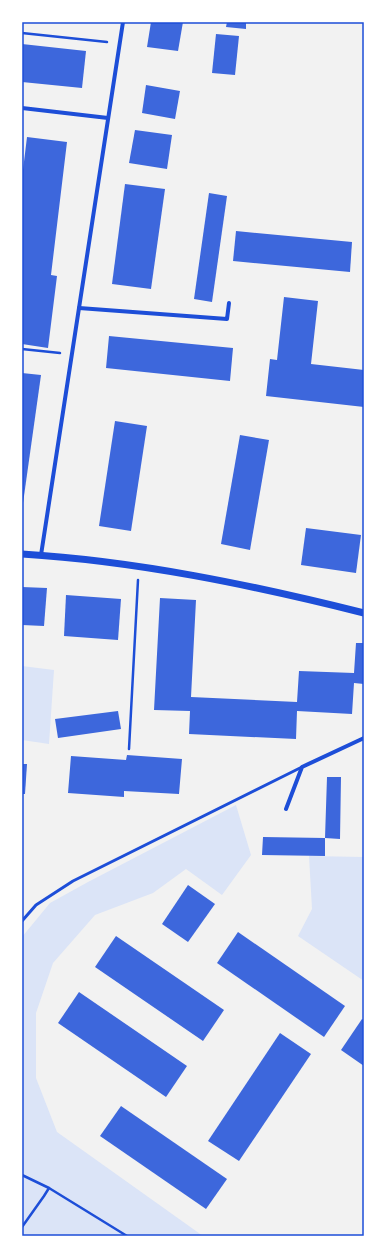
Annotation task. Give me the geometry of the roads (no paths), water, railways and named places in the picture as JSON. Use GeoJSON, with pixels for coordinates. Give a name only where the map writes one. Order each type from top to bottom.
{"type":"FeatureCollection","features":[{"type":"Feature","properties":{"kind":"street"},"geometry":{"type":"LineString","coordinates":[[41,555],[124,22]]}},
{"type":"Feature","properties":{"kind":"street"},"geometry":{"type":"LineString","coordinates":[[22,108],[108,118]]}},
{"type":"Feature","properties":{"kind":"street"},"geometry":{"type":"LineString","coordinates":[[79,308],[227,319],[229,303]]}},
{"type":"Feature","properties":{"kind":"street"},"geometry":{"type":"LineString","coordinates":[[22,554],[139,566],[254,588],[364,613]]}},
{"type":"Feature","properties":{"kind":"street"},"geometry":{"type":"LineString","coordinates":[[286,809],[302,767],[364,738]]}},
{"type":"Feature","properties":{"kind":"lane"},"geometry":{"type":"LineString","coordinates":[[22,921],[36,905],[73,881],[302,767]]}}]}
